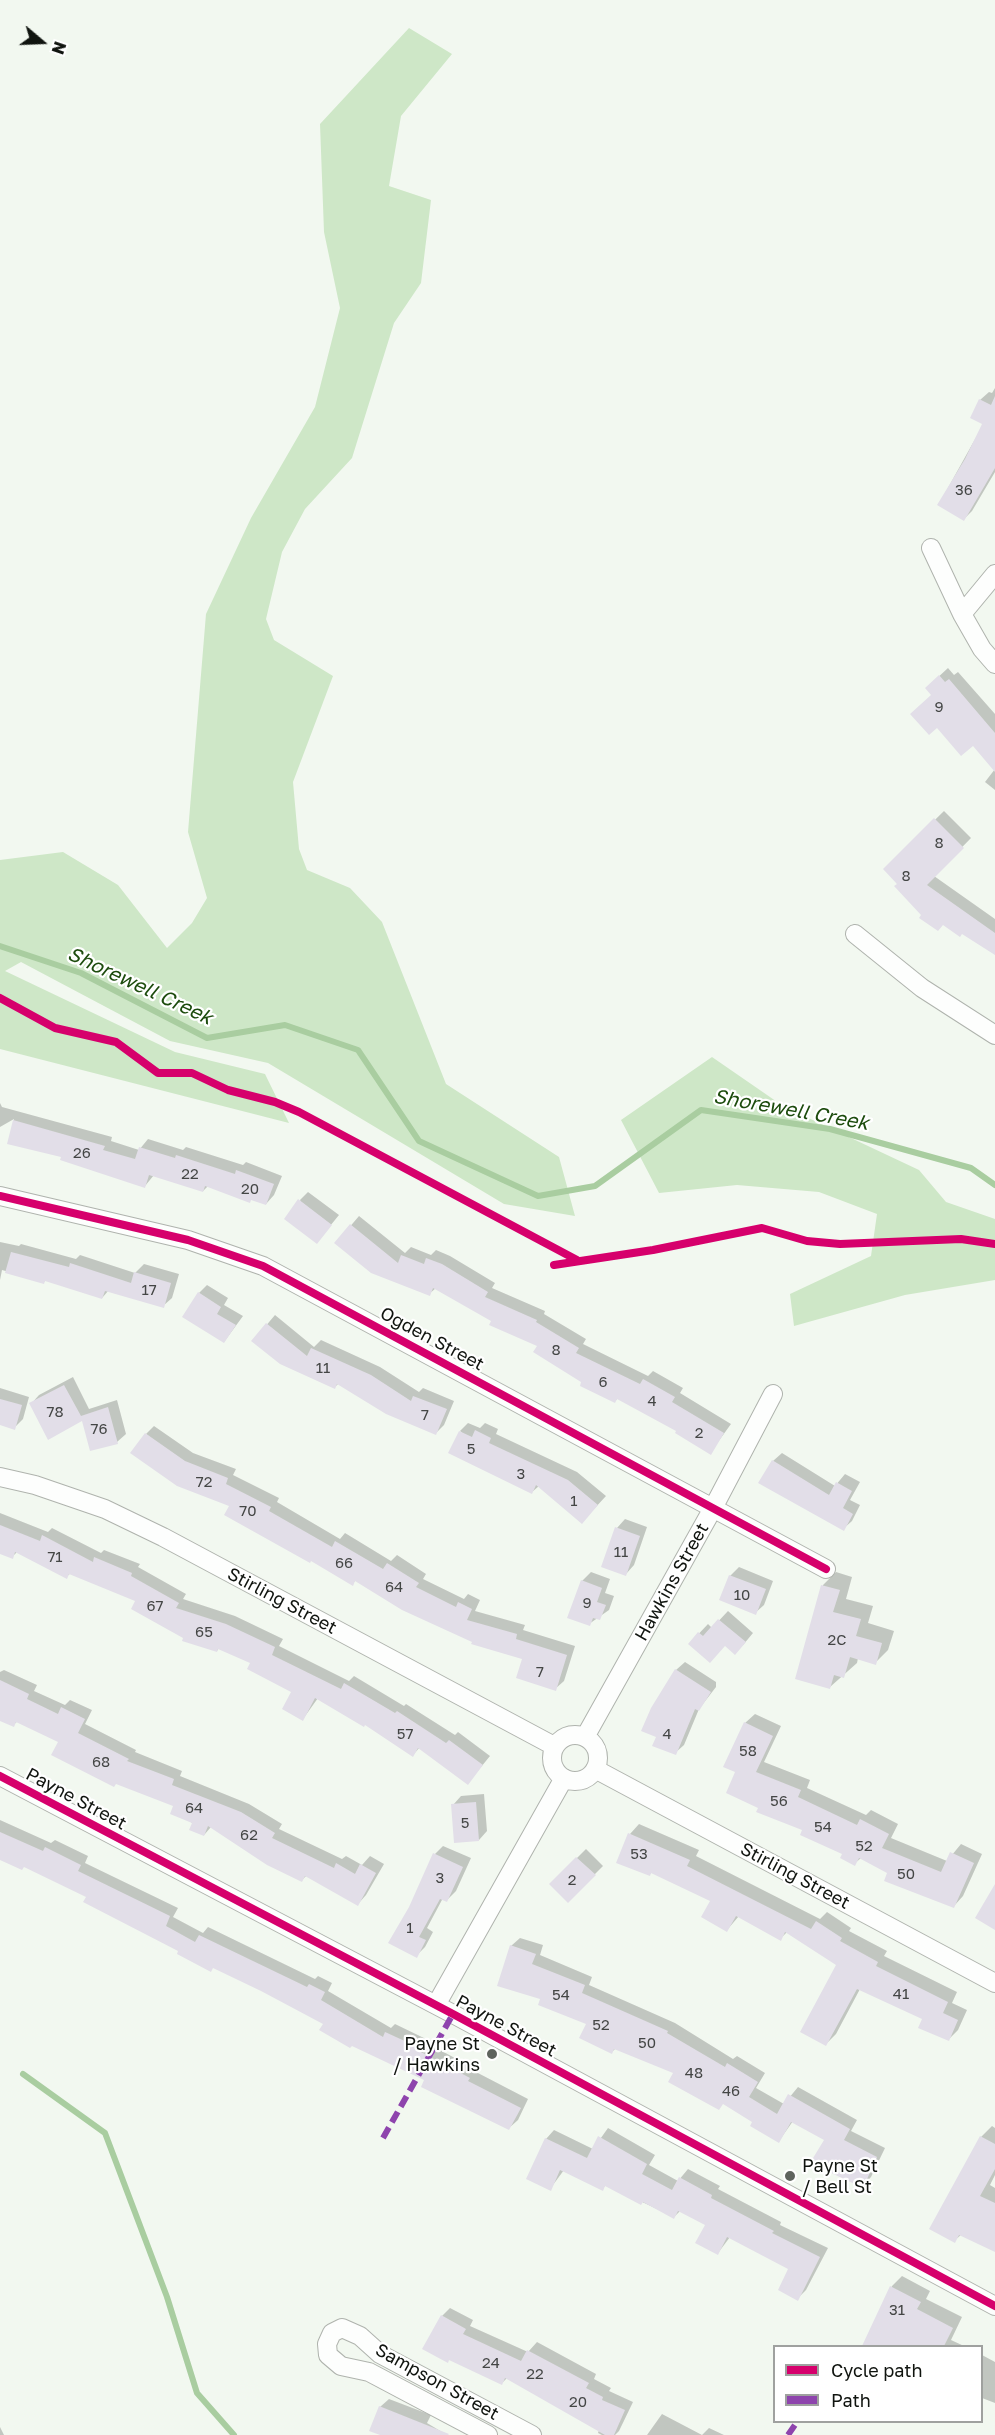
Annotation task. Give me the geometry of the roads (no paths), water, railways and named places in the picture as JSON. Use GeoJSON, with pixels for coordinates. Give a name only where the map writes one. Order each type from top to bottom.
{"type":"FeatureCollection","features":[{"type":"Feature","properties":{"kind":"street"},"geometry":{"type":"LineString","coordinates":[[931,548],[962,614],[982,649],[995,664]]}},
{"type":"Feature","properties":{"kind":"street"},"geometry":{"type":"LineString","coordinates":[[962,614],[995,574]]}},
{"type":"Feature","properties":{"kind":"street"},"geometry":{"type":"LineString","coordinates":[[855,934],[922,988],[982,1029],[995,1035]]}},
{"type":"Feature","properties":{"kind":"street","name":"Ogden Street"},"geometry":{"type":"LineString","coordinates":[[0,1196],[188,1240],[263,1266],[825,1569]]}},
{"type":"Feature","properties":{"kind":"street","name":"Hawkins Street"},"geometry":{"type":"LineString","coordinates":[[585,1737],[712,1510],[773,1394]]}},
{"type":"Feature","properties":{"kind":"street","name":"Stirling Street"},"geometry":{"type":"LineString","coordinates":[[0,1477],[35,1485],[105,1509],[163,1537],[554,1746]]}},
{"type":"Feature","properties":{"kind":"street"},"geometry":{"type":"LineString","coordinates":[[579,1734],[596,1747],[598,1762],[585,1779],[570,1781],[558,1774],[551,1761],[554,1746],[564,1736],[579,1734]]}},
{"type":"Feature","properties":{"kind":"street","name":"Stirling Street"},"geometry":{"type":"LineString","coordinates":[[595,1768],[995,1983]]}},
{"type":"Feature","properties":{"kind":"street","name":"Payne Street"},"geometry":{"type":"LineString","coordinates":[[0,1776],[436,2005],[995,2306]]}},
{"type":"Feature","properties":{"kind":"street"},"geometry":{"type":"LineString","coordinates":[[436,2005],[564,1778]]}},
{"type":"Feature","properties":{"kind":"street","name":"Sampson Street"},"geometry":{"type":"LineString","coordinates":[[488,2435],[369,2372],[341,2366],[328,2355],[327,2344],[332,2333],[342,2328],[360,2336],[380,2354],[532,2435]]}},
{"type":"Feature","properties":{"kind":"waterway","name":"Shorewell Creek"},"geometry":{"type":"LineString","coordinates":[[0,946],[81,973],[207,1038],[285,1025],[358,1050],[419,1141],[538,1196],[595,1186],[701,1110],[830,1129],[971,1168],[995,1185]]}},
{"type":"Feature","properties":{"kind":"waterway"},"geometry":{"type":"LineString","coordinates":[[23,2074],[105,2133],[167,2297],[197,2393],[234,2435]]}},
{"type":"Feature","properties":{"kind":"place","name":"Payne St / Hawkins"},"geometry":{"type":"Point","coordinates":[492,2054]}},
{"type":"Feature","properties":{"kind":"place","name":"Payne St / Bell St"},"geometry":{"type":"Point","coordinates":[790,2176]}}]}
